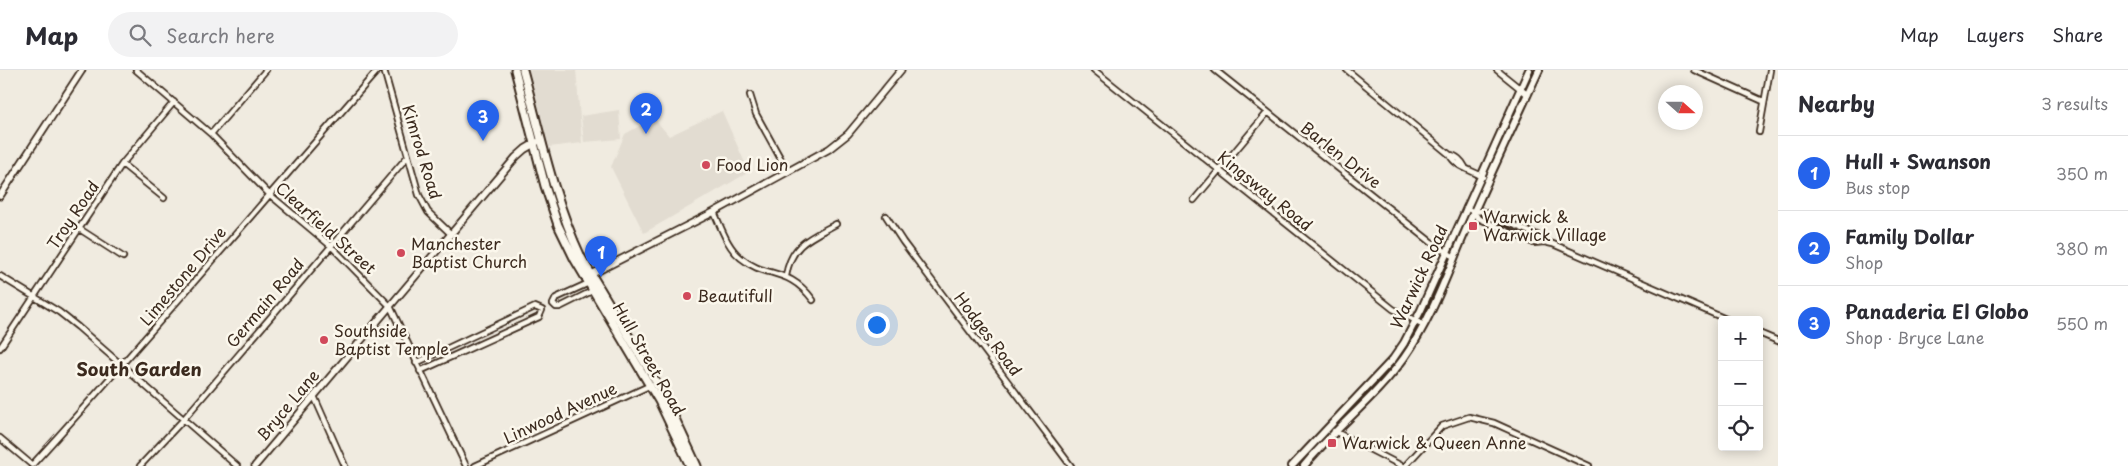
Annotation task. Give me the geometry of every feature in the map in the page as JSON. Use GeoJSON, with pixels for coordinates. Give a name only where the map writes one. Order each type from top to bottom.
{"type":"FeatureCollection","features":[{"type":"Feature","properties":{"kind":"main road","name":"Hull Street Road"},"geometry":{"type":"LineString","coordinates":[[515,70],[551,208],[566,242],[653,384],[697,466]]}},
{"type":"Feature","properties":{"kind":"main road","name":"Hull Street Road"},"geometry":{"type":"LineString","coordinates":[[523,70],[566,224],[590,279]]}},
{"type":"Feature","properties":{"kind":"main road","name":"Warwick Road"},"geometry":{"type":"LineString","coordinates":[[1292,466],[1393,359],[1415,322],[1529,70]]}},
{"type":"Feature","properties":{"kind":"main road","name":"Warwick Road"},"geometry":{"type":"LineString","coordinates":[[1304,466],[1405,358],[1424,325],[1539,70]]}},
{"type":"Feature","properties":{"kind":"main road","name":"Hull Street Road"},"geometry":{"type":"LineString","coordinates":[[653,384],[690,466]]}},
{"type":"Feature","properties":{"kind":"street"},"geometry":{"type":"LineString","coordinates":[[0,196],[82,70]]}},
{"type":"Feature","properties":{"kind":"street","name":"Clearfield Street"},"geometry":{"type":"LineString","coordinates":[[136,70],[211,134],[269,194],[331,246],[390,306],[466,466]]}},
{"type":"Feature","properties":{"kind":"street"},"geometry":{"type":"LineString","coordinates":[[211,134],[266,70]]}},
{"type":"Feature","properties":{"kind":"street","name":"Limestone Drive"},"geometry":{"type":"LineString","coordinates":[[0,438],[32,465],[123,366],[269,194],[378,70]]}},
{"type":"Feature","properties":{"kind":"street","name":"Kimrod Road"},"geometry":{"type":"LineString","coordinates":[[384,70],[419,194],[428,212],[451,234]]}},
{"type":"Feature","properties":{"kind":"street"},"geometry":{"type":"LineString","coordinates":[[596,289],[560,307],[556,307],[553,304],[556,298],[829,149],[843,139],[901,70]]}},
{"type":"Feature","properties":{"kind":"street","name":"Kingsway Road"},"geometry":{"type":"LineString","coordinates":[[1094,70],[1393,309],[1424,325]]}},
{"type":"Feature","properties":{"kind":"street","name":"Barlen Drive"},"geometry":{"type":"LineString","coordinates":[[1215,70],[1431,242],[1454,257]]}},
{"type":"Feature","properties":{"kind":"street"},"geometry":{"type":"LineString","coordinates":[[1347,70],[1450,155],[1454,155],[1465,167],[1488,181]]}},
{"type":"Feature","properties":{"kind":"street"},"geometry":{"type":"LineString","coordinates":[[1497,70],[1528,95]]}},
{"type":"Feature","properties":{"kind":"street"},"geometry":{"type":"LineString","coordinates":[[1694,70],[1763,100]]}},
{"type":"Feature","properties":{"kind":"street"},"geometry":{"type":"LineString","coordinates":[[1759,132],[1763,100],[1770,70]]}},
{"type":"Feature","properties":{"kind":"street"},"geometry":{"type":"LineString","coordinates":[[750,96],[756,114],[788,172]]}},
{"type":"Feature","properties":{"kind":"street","name":"Troy Road"},"geometry":{"type":"LineString","coordinates":[[0,348],[122,164],[174,102]]}},
{"type":"Feature","properties":{"kind":"street"},"geometry":{"type":"LineString","coordinates":[[1194,200],[1267,113]]}},
{"type":"Feature","properties":{"kind":"street","name":"Bryce Lane"},"geometry":{"type":"LineString","coordinates":[[255,466],[516,157],[534,143],[542,140]]}},
{"type":"Feature","properties":{"kind":"street","name":"Germain Road"},"geometry":{"type":"LineString","coordinates":[[140,466],[183,420],[408,156]]}},
{"type":"Feature","properties":{"kind":"street"},"geometry":{"type":"LineString","coordinates":[[122,164],[164,198]]}},
{"type":"Feature","properties":{"kind":"street"},"geometry":{"type":"LineString","coordinates":[[1466,208],[1474,212],[1478,218],[1534,243],[1544,242]]}},
{"type":"Feature","properties":{"kind":"street"},"geometry":{"type":"LineString","coordinates":[[1474,212],[1482,211],[1537,235],[1544,242],[1719,316]]}},
{"type":"Feature","properties":{"kind":"street"},"geometry":{"type":"LineString","coordinates":[[714,212],[730,246],[740,258],[752,266],[786,276],[800,285],[813,300]]}},
{"type":"Feature","properties":{"kind":"street","name":"Hodges Road"},"geometry":{"type":"LineString","coordinates":[[886,216],[903,242],[1071,466]]}},
{"type":"Feature","properties":{"kind":"street"},"geometry":{"type":"LineString","coordinates":[[786,276],[790,258],[797,248],[836,224]]}},
{"type":"Feature","properties":{"kind":"street"},"geometry":{"type":"LineString","coordinates":[[78,228],[123,257]]}},
{"type":"Feature","properties":{"kind":"street"},"geometry":{"type":"LineString","coordinates":[[0,276],[65,317],[237,466]]}},
{"type":"Feature","properties":{"kind":"street"},"geometry":{"type":"LineString","coordinates":[[416,363],[535,307],[542,310],[538,317],[420,371]]}},
{"type":"Feature","properties":{"kind":"street"},"geometry":{"type":"LineString","coordinates":[[1763,334],[1778,340]]}},
{"type":"Feature","properties":{"kind":"street","name":"Linwood Avenue"},"geometry":{"type":"LineString","coordinates":[[475,466],[653,384]]}},
{"type":"Feature","properties":{"kind":"street"},"geometry":{"type":"LineString","coordinates":[[314,396],[345,466]]}},
{"type":"Feature","properties":{"kind":"street"},"geometry":{"type":"LineString","coordinates":[[1328,427],[1403,466],[1442,426],[1469,416],[1494,423],[1589,466]]}},
{"type":"Feature","properties":{"kind":"shaded area"},"geometry":{"type":"Polygon","coordinates":[[[529,70],[576,70],[582,143],[549,147],[529,70]]]}},
{"type":"Feature","properties":{"kind":"shaded area"},"geometry":{"type":"Polygon","coordinates":[[[619,110],[621,139],[584,142],[581,116],[619,110]]]}},
{"type":"Feature","properties":{"kind":"shaded area"},"geometry":{"type":"Polygon","coordinates":[[[722,111],[749,172],[644,233],[611,167],[625,134],[654,118],[669,136],[722,111]]]}},
{"type":"Feature","properties":{"kind":"place","name":"Family Dollar"},"geometry":{"type":"Point","coordinates":[646,134]}},
{"type":"Feature","properties":{"kind":"place","name":"Panaderia El Globo"},"geometry":{"type":"Point","coordinates":[483,141]}},
{"type":"Feature","properties":{"kind":"place","name":"Food Lion"},"geometry":{"type":"Point","coordinates":[706,165]}},
{"type":"Feature","properties":{"kind":"place","name":"Warwick & Warwick Village"},"geometry":{"type":"Point","coordinates":[1473,226]}},
{"type":"Feature","properties":{"kind":"place","name":"Manchester Baptist Church"},"geometry":{"type":"Point","coordinates":[401,253]}},
{"type":"Feature","properties":{"kind":"place","name":"Hull + Swanson"},"geometry":{"type":"Point","coordinates":[601,277]}},
{"type":"Feature","properties":{"kind":"place","name":"Beautifull"},"geometry":{"type":"Point","coordinates":[687,296]}},
{"type":"Feature","properties":{"kind":"place","name":"Southside Baptist Temple"},"geometry":{"type":"Point","coordinates":[324,340]}},
{"type":"Feature","properties":{"kind":"place","name":"Warwick & Queen Anne"},"geometry":{"type":"Point","coordinates":[1332,443]}},
{"type":"Feature","properties":{"kind":"district","name":"South Garden"},"geometry":{"type":"Point","coordinates":[139,370]}}]}
